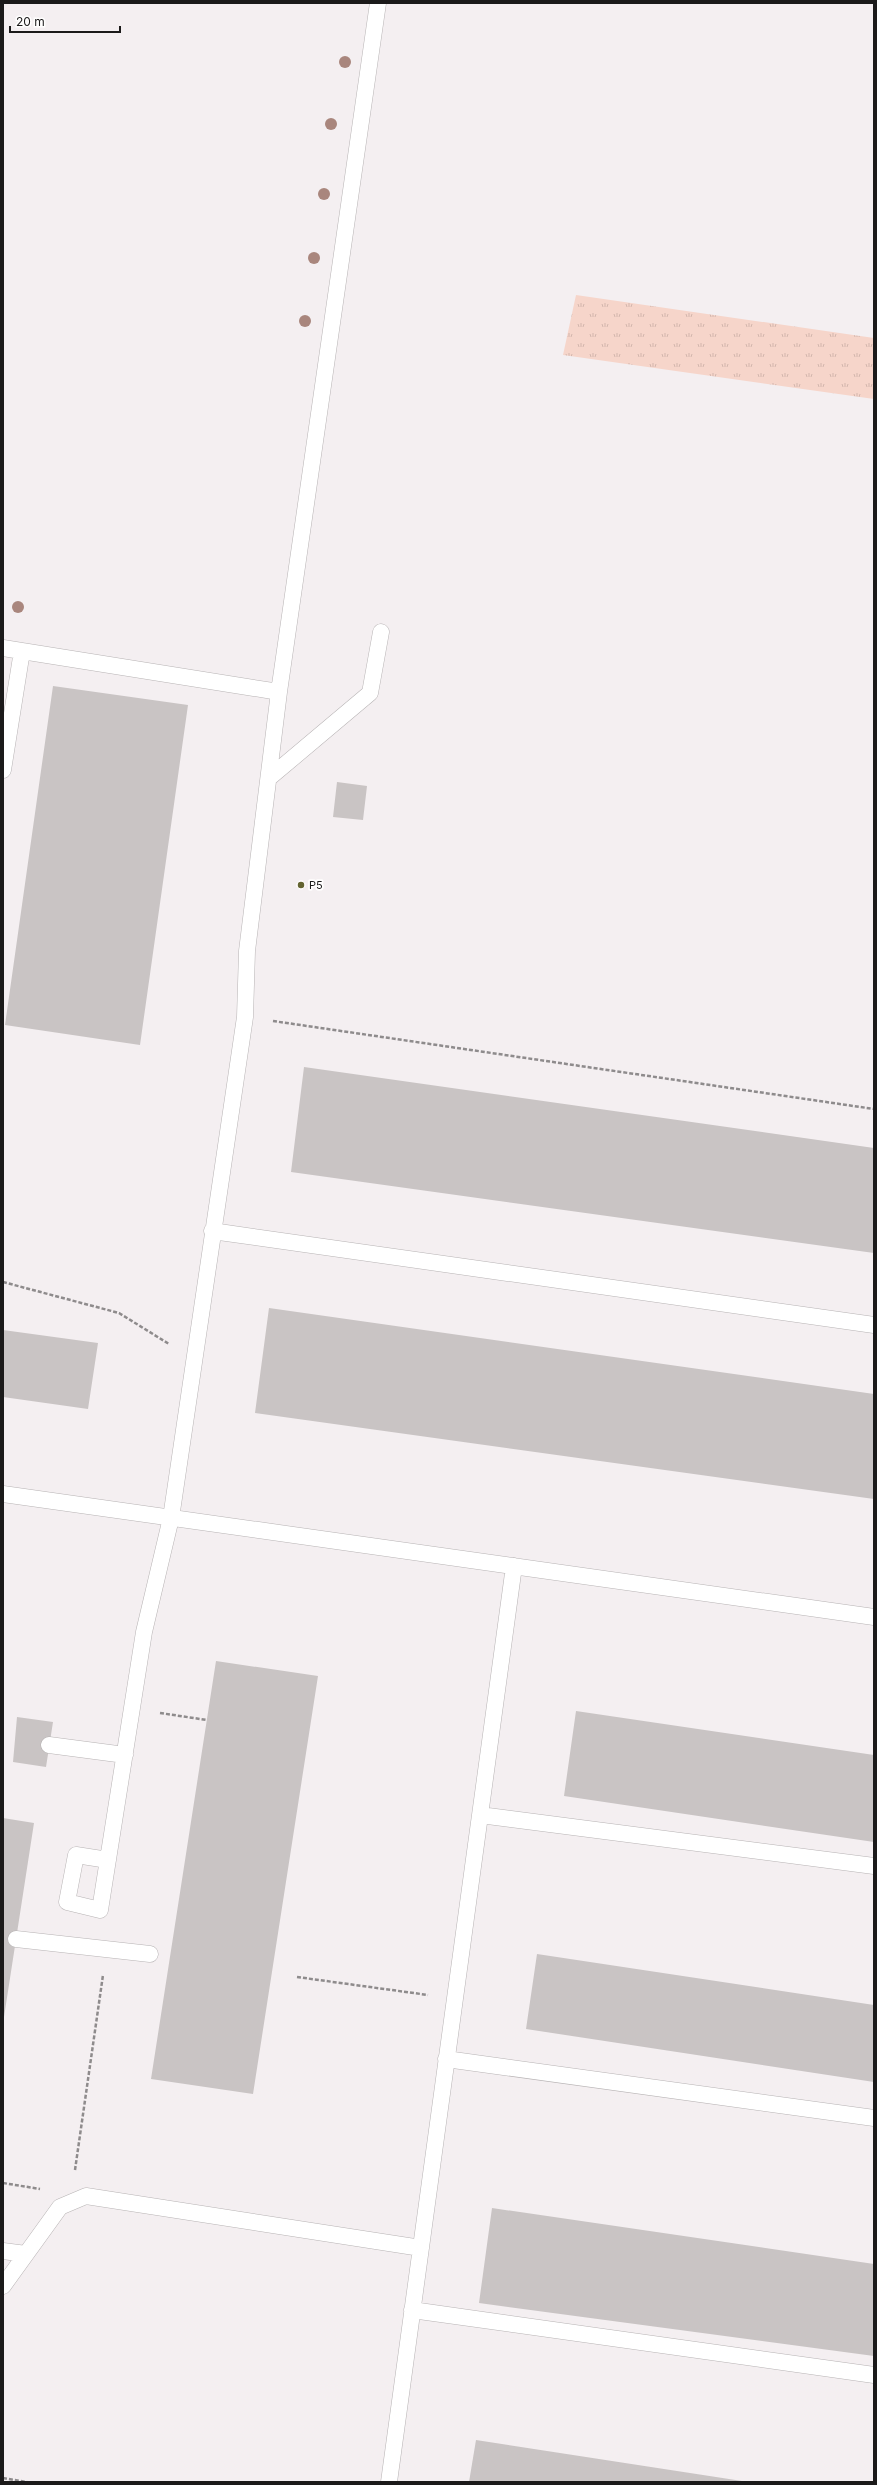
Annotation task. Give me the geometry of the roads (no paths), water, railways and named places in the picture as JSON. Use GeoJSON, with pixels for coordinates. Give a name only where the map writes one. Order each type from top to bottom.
{"type":"FeatureCollection","features":[{"type":"Feature","properties":{"kind":"lane"},"geometry":{"type":"LineString","coordinates":[[108,1860],[144,1632],[171,1518],[212,1231],[245,1017],[247,951],[279,692],[378,3]]}},
{"type":"Feature","properties":{"kind":"lane"},"geometry":{"type":"LineString","coordinates":[[268,778],[370,693],[380,632]]}},
{"type":"Feature","properties":{"kind":"lane"},"geometry":{"type":"LineString","coordinates":[[3,648],[279,692]]}},
{"type":"Feature","properties":{"kind":"lane"},"geometry":{"type":"LineString","coordinates":[[3,770],[22,651]]}},
{"type":"Feature","properties":{"kind":"lane"},"geometry":{"type":"LineString","coordinates":[[212,1231],[874,1325]]}},
{"type":"Feature","properties":{"kind":"lane"},"geometry":{"type":"LineString","coordinates":[[3,1494],[874,1617]]}},
{"type":"Feature","properties":{"kind":"lane"},"geometry":{"type":"LineString","coordinates":[[389,2482],[514,1566]]}},
{"type":"Feature","properties":{"kind":"lane"},"geometry":{"type":"LineString","coordinates":[[49,1745],[125,1755]]}},
{"type":"Feature","properties":{"kind":"lane"},"geometry":{"type":"LineString","coordinates":[[480,1815],[874,1866]]}},
{"type":"Feature","properties":{"kind":"lane"},"geometry":{"type":"LineString","coordinates":[[16,1939],[150,1954]]}},
{"type":"Feature","properties":{"kind":"lane"},"geometry":{"type":"LineString","coordinates":[[446,2059],[874,2118]]}},
{"type":"Feature","properties":{"kind":"lane"},"geometry":{"type":"LineString","coordinates":[[3,2286],[60,2207],[86,2196],[421,2248]]}},
{"type":"Feature","properties":{"kind":"lane"},"geometry":{"type":"LineString","coordinates":[[3,2251],[26,2254]]}},
{"type":"Feature","properties":{"kind":"lane"},"geometry":{"type":"LineString","coordinates":[[412,2310],[874,2375]]}},
{"type":"Feature","properties":{"kind":"place","name":"P5"},"geometry":{"type":"Point","coordinates":[301,885]}}]}
